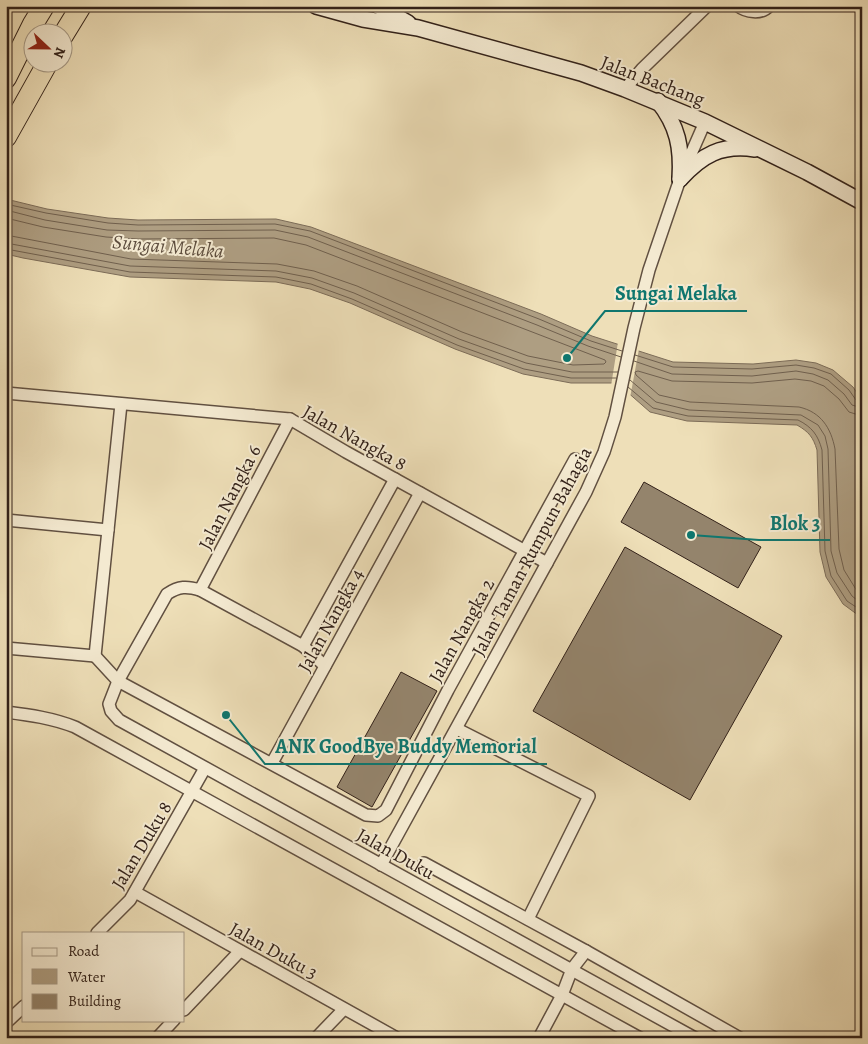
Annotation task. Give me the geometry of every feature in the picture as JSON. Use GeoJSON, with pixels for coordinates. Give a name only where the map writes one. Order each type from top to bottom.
{"type":"FeatureCollection","features":[{"type":"Feature","properties":{"kind":"highway"},"geometry":{"type":"LineString","coordinates":[[6,78],[35,15],[44,6]]}},
{"type":"Feature","properties":{"kind":"highway"},"geometry":{"type":"LineString","coordinates":[[72,22],[80,10]]}},
{"type":"Feature","properties":{"kind":"highway"},"geometry":{"type":"LineString","coordinates":[[6,137],[42,72]]}},
{"type":"Feature","properties":{"kind":"street","name":"Jalan Bachang"},"geometry":{"type":"LineString","coordinates":[[316,6],[363,19],[418,28],[582,74],[625,89],[706,122],[764,150],[862,202]]}},
{"type":"Feature","properties":{"kind":"street","name":"Jalan Bachang"},"geometry":{"type":"LineString","coordinates":[[378,6],[418,28]]}},
{"type":"Feature","properties":{"kind":"street"},"geometry":{"type":"LineString","coordinates":[[625,89],[652,59],[707,6]]}},
{"type":"Feature","properties":{"kind":"street"},"geometry":{"type":"LineString","coordinates":[[738,6],[756,12],[766,10],[769,6]]}},
{"type":"Feature","properties":{"kind":"street"},"geometry":{"type":"LineString","coordinates":[[658,101],[674,126],[678,140],[682,157],[680,179]]}},
{"type":"Feature","properties":{"kind":"street","name":"Jalan Taman Rumpun Bahagia"},"geometry":{"type":"LineString","coordinates":[[381,865],[586,492],[604,452],[616,414],[634,328],[649,270],[680,179],[706,122]]}},
{"type":"Feature","properties":{"kind":"street"},"geometry":{"type":"LineString","coordinates":[[680,179],[702,158],[715,152],[730,148],[764,150]]}},
{"type":"Feature","properties":{"kind":"street","name":"Jalan Nangka 8"},"geometry":{"type":"LineString","coordinates":[[6,393],[290,419],[547,564]]}},
{"type":"Feature","properties":{"kind":"street"},"geometry":{"type":"LineString","coordinates":[[95,656],[121,404]]}},
{"type":"Feature","properties":{"kind":"street","name":"Jalan Nangka 6"},"geometry":{"type":"LineString","coordinates":[[195,589],[290,419]]}},
{"type":"Feature","properties":{"kind":"street","name":"Jalan Nangka 2"},"geometry":{"type":"LineString","coordinates":[[272,763],[366,815],[378,816],[386,810],[448,690],[575,459]]}},
{"type":"Feature","properties":{"kind":"street"},"geometry":{"type":"LineString","coordinates":[[302,646],[394,479]]}},
{"type":"Feature","properties":{"kind":"street","name":"Jalan Nangka 4"},"geometry":{"type":"LineString","coordinates":[[272,763],[420,493]]}},
{"type":"Feature","properties":{"kind":"street"},"geometry":{"type":"LineString","coordinates":[[6,520],[108,530]]}},
{"type":"Feature","properties":{"kind":"street"},"geometry":{"type":"LineString","coordinates":[[118,681],[167,594],[177,587],[195,589],[302,646],[325,666]]}},
{"type":"Feature","properties":{"kind":"street"},"geometry":{"type":"LineString","coordinates":[[6,648],[95,656],[118,681],[272,763]]}},
{"type":"Feature","properties":{"kind":"street","name":"Jalan Duku"},"geometry":{"type":"LineString","coordinates":[[118,681],[109,704],[111,711],[119,720],[695,1038]]}},
{"type":"Feature","properties":{"kind":"street"},"geometry":{"type":"LineString","coordinates":[[6,712],[40,716],[75,727],[640,1038]]}},
{"type":"Feature","properties":{"kind":"street"},"geometry":{"type":"LineString","coordinates":[[457,729],[589,796],[528,919]]}},
{"type":"Feature","properties":{"kind":"street","name":"Jalan Duku 8"},"geometry":{"type":"LineString","coordinates":[[98,932],[130,900],[205,768]]}},
{"type":"Feature","properties":{"kind":"street"},"geometry":{"type":"LineString","coordinates":[[424,863],[586,951],[740,1038]]}},
{"type":"Feature","properties":{"kind":"street","name":"Jalan Duku 3"},"geometry":{"type":"LineString","coordinates":[[135,892],[397,1038]]}},
{"type":"Feature","properties":{"kind":"street"},"geometry":{"type":"LineString","coordinates":[[185,1009],[240,951]]}},
{"type":"Feature","properties":{"kind":"street"},"geometry":{"type":"LineString","coordinates":[[539,1038],[562,995],[572,969],[586,951]]}},
{"type":"Feature","properties":{"kind":"street"},"geometry":{"type":"LineString","coordinates":[[6,1023],[22,1008]]}},
{"type":"Feature","properties":{"kind":"street"},"geometry":{"type":"LineString","coordinates":[[316,1038],[344,1009]]}},
{"type":"Feature","properties":{"kind":"street"},"geometry":{"type":"LineString","coordinates":[[157,1038],[172,1022]]}},
{"type":"Feature","properties":{"kind":"water"},"geometry":{"type":"Polygon","coordinates":[[[6,199],[47,209],[108,218],[138,220],[276,219],[311,227],[541,314],[592,336],[673,362],[753,364],[796,360],[816,363],[833,370],[853,387],[862,400],[862,618],[843,604],[826,577],[820,552],[817,450],[810,435],[797,425],[687,421],[650,412],[617,383],[571,383],[523,374],[455,349],[350,303],[310,289],[276,282],[130,277],[6,254],[6,199]]]}},
{"type":"Feature","properties":{"kind":"pier"},"geometry":{"type":"Polygon","coordinates":[[[618,342],[639,349],[630,398],[616,386],[611,386],[618,342]]]}},
{"type":"Feature","properties":{"kind":"building"},"geometry":{"type":"Polygon","coordinates":[[[644,482],[761,547],[738,588],[621,522],[644,482]]]}},
{"type":"Feature","properties":{"kind":"building"},"geometry":{"type":"Polygon","coordinates":[[[625,547],[782,636],[690,800],[533,711],[625,547]]]}},
{"type":"Feature","properties":{"kind":"building"},"geometry":{"type":"Polygon","coordinates":[[[401,672],[437,691],[372,807],[337,787],[401,672]]]}},
{"type":"Feature","properties":{"kind":"place","name":"Sungai Melaka"},"geometry":{"type":"Point","coordinates":[567,358]}},
{"type":"Feature","properties":{"kind":"place","name":"Blok 3"},"geometry":{"type":"Point","coordinates":[691,535]}},
{"type":"Feature","properties":{"kind":"place","name":"ANK GoodBye Buddy Memorial"},"geometry":{"type":"Point","coordinates":[226,715]}}]}
